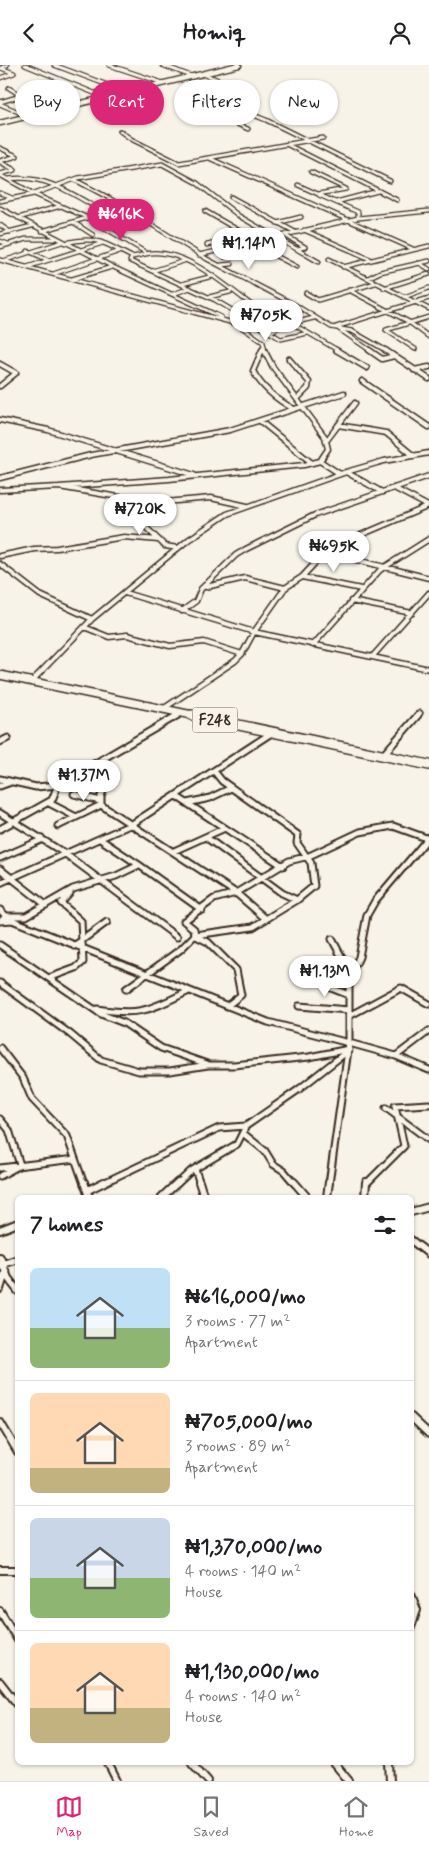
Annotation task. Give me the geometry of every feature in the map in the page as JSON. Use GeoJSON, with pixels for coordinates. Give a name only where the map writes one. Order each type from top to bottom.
{"type":"FeatureCollection","features":[{"type":"Feature","properties":{"kind":"main road"},"geometry":{"type":"LineString","coordinates":[[164,83],[239,65]]}},
{"type":"Feature","properties":{"kind":"main road"},"geometry":{"type":"LineString","coordinates":[[0,123],[15,119]]}},
{"type":"Feature","properties":{"kind":"main road","name":"F248"},"geometry":{"type":"LineString","coordinates":[[0,675],[429,765]]}},
{"type":"Feature","properties":{"kind":"street"},"geometry":{"type":"LineString","coordinates":[[0,78],[14,73],[1,68],[8,65]]}},
{"type":"Feature","properties":{"kind":"street"},"geometry":{"type":"LineString","coordinates":[[25,65],[90,92]]}},
{"type":"Feature","properties":{"kind":"street"},"geometry":{"type":"LineString","coordinates":[[54,65],[92,80]]}},
{"type":"Feature","properties":{"kind":"street"},"geometry":{"type":"LineString","coordinates":[[109,65],[154,80]]}},
{"type":"Feature","properties":{"kind":"street"},"geometry":{"type":"LineString","coordinates":[[162,65],[191,77]]}},
{"type":"Feature","properties":{"kind":"street"},"geometry":{"type":"LineString","coordinates":[[203,74],[219,80]]}},
{"type":"Feature","properties":{"kind":"street"},"geometry":{"type":"LineString","coordinates":[[0,103],[17,97],[17,93],[9,88]]}},
{"type":"Feature","properties":{"kind":"street"},"geometry":{"type":"LineString","coordinates":[[0,103],[15,110]]}},
{"type":"Feature","properties":{"kind":"street"},"geometry":{"type":"LineString","coordinates":[[260,117],[390,181]]}},
{"type":"Feature","properties":{"kind":"street"},"geometry":{"type":"LineString","coordinates":[[239,125],[248,129]]}},
{"type":"Feature","properties":{"kind":"street"},"geometry":{"type":"LineString","coordinates":[[120,131],[131,139],[179,163],[323,138]]}},
{"type":"Feature","properties":{"kind":"street"},"geometry":{"type":"LineString","coordinates":[[288,145],[397,200]]}},
{"type":"Feature","properties":{"kind":"street"},"geometry":{"type":"LineString","coordinates":[[0,147],[17,156],[0,161]]}},
{"type":"Feature","properties":{"kind":"street"},"geometry":{"type":"LineString","coordinates":[[209,158],[413,249]]}},
{"type":"Feature","properties":{"kind":"street"},"geometry":{"type":"LineString","coordinates":[[0,161],[15,170],[0,175]]}},
{"type":"Feature","properties":{"kind":"street"},"geometry":{"type":"LineString","coordinates":[[0,201],[34,194],[75,180],[162,164],[197,183],[239,216],[319,262]]}},
{"type":"Feature","properties":{"kind":"street"},"geometry":{"type":"LineString","coordinates":[[311,172],[346,189],[319,194]]}},
{"type":"Feature","properties":{"kind":"street"},"geometry":{"type":"LineString","coordinates":[[0,175],[34,194],[88,218],[145,252]]}},
{"type":"Feature","properties":{"kind":"street"},"geometry":{"type":"LineString","coordinates":[[7,179],[30,176],[39,177],[102,211],[108,209]]}},
{"type":"Feature","properties":{"kind":"street"},"geometry":{"type":"LineString","coordinates":[[75,180],[109,198],[199,255],[221,265],[314,318],[331,327],[352,331],[379,345],[429,379]]}},
{"type":"Feature","properties":{"kind":"street"},"geometry":{"type":"LineString","coordinates":[[298,185],[358,212],[358,218]]}},
{"type":"Feature","properties":{"kind":"street"},"geometry":{"type":"LineString","coordinates":[[336,202],[378,191]]}},
{"type":"Feature","properties":{"kind":"street"},"geometry":{"type":"LineString","coordinates":[[0,193],[15,198]]}},
{"type":"Feature","properties":{"kind":"street"},"geometry":{"type":"LineString","coordinates":[[75,196],[82,194]]}},
{"type":"Feature","properties":{"kind":"street"},"geometry":{"type":"LineString","coordinates":[[231,197],[294,232]]}},
{"type":"Feature","properties":{"kind":"street"},"geometry":{"type":"LineString","coordinates":[[18,218],[62,206]]}},
{"type":"Feature","properties":{"kind":"street"},"geometry":{"type":"LineString","coordinates":[[0,208],[63,243],[228,321],[264,342],[253,371],[256,379],[279,401],[294,409]]}},
{"type":"Feature","properties":{"kind":"street"},"geometry":{"type":"LineString","coordinates":[[205,211],[257,241],[256,243],[262,250],[297,267]]}},
{"type":"Feature","properties":{"kind":"street"},"geometry":{"type":"LineString","coordinates":[[199,255],[358,218],[429,211]]}},
{"type":"Feature","properties":{"kind":"street"},"geometry":{"type":"LineString","coordinates":[[277,223],[301,217]]}},
{"type":"Feature","properties":{"kind":"street"},"geometry":{"type":"LineString","coordinates":[[42,231],[88,218]]}},
{"type":"Feature","properties":{"kind":"street"},"geometry":{"type":"LineString","coordinates":[[73,222],[93,235]]}},
{"type":"Feature","properties":{"kind":"street"},"geometry":{"type":"LineString","coordinates":[[0,225],[10,232]]}},
{"type":"Feature","properties":{"kind":"street"},"geometry":{"type":"LineString","coordinates":[[0,234],[33,226]]}},
{"type":"Feature","properties":{"kind":"street"},"geometry":{"type":"LineString","coordinates":[[304,230],[370,260]]}},
{"type":"Feature","properties":{"kind":"street"},"geometry":{"type":"LineString","coordinates":[[0,247],[46,233]]}},
{"type":"Feature","properties":{"kind":"street"},"geometry":{"type":"LineString","coordinates":[[207,245],[247,236]]}},
{"type":"Feature","properties":{"kind":"street"},"geometry":{"type":"LineString","coordinates":[[286,236],[305,247],[297,249]]}},
{"type":"Feature","properties":{"kind":"street"},"geometry":{"type":"LineString","coordinates":[[32,238],[56,239]]}},
{"type":"Feature","properties":{"kind":"street"},"geometry":{"type":"LineString","coordinates":[[2,260],[28,251],[84,238],[103,243],[132,257],[145,252],[164,253],[208,271],[230,292],[280,326]]}},
{"type":"Feature","properties":{"kind":"street"},"geometry":{"type":"LineString","coordinates":[[0,241],[8,245]]}},
{"type":"Feature","properties":{"kind":"street"},"geometry":{"type":"LineString","coordinates":[[27,267],[77,249],[103,243]]}},
{"type":"Feature","properties":{"kind":"street"},"geometry":{"type":"LineString","coordinates":[[343,267],[429,246]]}},
{"type":"Feature","properties":{"kind":"street"},"geometry":{"type":"LineString","coordinates":[[225,257],[262,250]]}},
{"type":"Feature","properties":{"kind":"street"},"geometry":{"type":"LineString","coordinates":[[28,251],[48,260]]}},
{"type":"Feature","properties":{"kind":"street"},"geometry":{"type":"LineString","coordinates":[[52,274],[94,258],[120,251]]}},
{"type":"Feature","properties":{"kind":"street"},"geometry":{"type":"LineString","coordinates":[[132,257],[130,261],[209,297],[281,339],[308,333]]}},
{"type":"Feature","properties":{"kind":"street"},"geometry":{"type":"LineString","coordinates":[[329,259],[429,309]]}},
{"type":"Feature","properties":{"kind":"street"},"geometry":{"type":"LineString","coordinates":[[2,260],[228,321]]}},
{"type":"Feature","properties":{"kind":"street"},"geometry":{"type":"LineString","coordinates":[[151,271],[185,261]]}},
{"type":"Feature","properties":{"kind":"street"},"geometry":{"type":"LineString","coordinates":[[368,278],[380,272],[429,261]]}},
{"type":"Feature","properties":{"kind":"street"},"geometry":{"type":"LineString","coordinates":[[418,263],[429,269]]}},
{"type":"Feature","properties":{"kind":"street"},"geometry":{"type":"LineString","coordinates":[[221,265],[232,264]]}},
{"type":"Feature","properties":{"kind":"street"},"geometry":{"type":"LineString","coordinates":[[71,279],[112,267]]}},
{"type":"Feature","properties":{"kind":"street"},"geometry":{"type":"LineString","coordinates":[[384,287],[429,274]]}},
{"type":"Feature","properties":{"kind":"street"},"geometry":{"type":"LineString","coordinates":[[181,285],[213,276]]}},
{"type":"Feature","properties":{"kind":"street"},"geometry":{"type":"LineString","coordinates":[[306,293],[318,300],[375,283]]}},
{"type":"Feature","properties":{"kind":"street"},"geometry":{"type":"LineString","coordinates":[[403,297],[429,288]]}},
{"type":"Feature","properties":{"kind":"street"},"geometry":{"type":"LineString","coordinates":[[172,294],[190,289]]}},
{"type":"Feature","properties":{"kind":"street"},"geometry":{"type":"LineString","coordinates":[[349,290],[409,322],[429,337]]}},
{"type":"Feature","properties":{"kind":"street"},"geometry":{"type":"LineString","coordinates":[[209,297],[230,292]]}},
{"type":"Feature","properties":{"kind":"street"},"geometry":{"type":"LineString","coordinates":[[336,327],[429,298]]}},
{"type":"Feature","properties":{"kind":"street"},"geometry":{"type":"LineString","coordinates":[[415,349],[386,329],[429,317]]}},
{"type":"Feature","properties":{"kind":"street"},"geometry":{"type":"LineString","coordinates":[[271,332],[280,326],[314,318]]}},
{"type":"Feature","properties":{"kind":"street"},"geometry":{"type":"LineString","coordinates":[[293,324],[366,368]]}},
{"type":"Feature","properties":{"kind":"street"},"geometry":{"type":"LineString","coordinates":[[336,327],[382,359],[394,356]]}},
{"type":"Feature","properties":{"kind":"street"},"geometry":{"type":"LineString","coordinates":[[0,491],[197,476],[320,461],[328,455],[330,450],[327,440],[305,412],[305,407],[278,375],[263,348]]}},
{"type":"Feature","properties":{"kind":"street"},"geometry":{"type":"LineString","coordinates":[[290,359],[309,382],[308,388],[298,398]]}},
{"type":"Feature","properties":{"kind":"street"},"geometry":{"type":"LineString","coordinates":[[0,364],[16,373],[0,386]]}},
{"type":"Feature","properties":{"kind":"street"},"geometry":{"type":"LineString","coordinates":[[414,370],[429,367]]}},
{"type":"Feature","properties":{"kind":"street"},"geometry":{"type":"LineString","coordinates":[[362,381],[429,427]]}},
{"type":"Feature","properties":{"kind":"street"},"geometry":{"type":"LineString","coordinates":[[0,478],[48,464],[230,430],[344,393]]}},
{"type":"Feature","properties":{"kind":"street"},"geometry":{"type":"LineString","coordinates":[[327,440],[355,403]]}},
{"type":"Feature","properties":{"kind":"street"},"geometry":{"type":"LineString","coordinates":[[0,420],[48,430],[197,476]]}},
{"type":"Feature","properties":{"kind":"street"},"geometry":{"type":"LineString","coordinates":[[260,421],[312,463]]}},
{"type":"Feature","properties":{"kind":"street"},"geometry":{"type":"LineString","coordinates":[[338,425],[386,433],[414,456]]}},
{"type":"Feature","properties":{"kind":"street"},"geometry":{"type":"LineString","coordinates":[[31,682],[92,619],[178,548],[210,525],[248,506],[346,472],[384,461],[429,453]]}},
{"type":"Feature","properties":{"kind":"street"},"geometry":{"type":"LineString","coordinates":[[320,461],[340,474]]}},
{"type":"Feature","properties":{"kind":"street"},"geometry":{"type":"LineString","coordinates":[[346,472],[382,492]]}},
{"type":"Feature","properties":{"kind":"street"},"geometry":{"type":"LineString","coordinates":[[182,611],[196,601],[201,589],[225,568],[236,555],[246,549],[316,515],[429,476]]}},
{"type":"Feature","properties":{"kind":"street"},"geometry":{"type":"LineString","coordinates":[[59,487],[154,503],[211,499],[248,506]]}},
{"type":"Feature","properties":{"kind":"street"},"geometry":{"type":"LineString","coordinates":[[394,488],[428,506]]}},
{"type":"Feature","properties":{"kind":"street"},"geometry":{"type":"LineString","coordinates":[[117,498],[165,546],[178,548]]}},
{"type":"Feature","properties":{"kind":"street"},"geometry":{"type":"LineString","coordinates":[[163,709],[242,654],[254,632],[284,587],[302,577],[326,552],[336,545],[428,506]]}},
{"type":"Feature","properties":{"kind":"street"},"geometry":{"type":"LineString","coordinates":[[0,557],[34,549],[57,549],[124,537],[158,540]]}},
{"type":"Feature","properties":{"kind":"street"},"geometry":{"type":"LineString","coordinates":[[312,645],[362,589],[385,567],[429,539]]}},
{"type":"Feature","properties":{"kind":"street"},"geometry":{"type":"LineString","coordinates":[[326,552],[429,579]]}},
{"type":"Feature","properties":{"kind":"street"},"geometry":{"type":"LineString","coordinates":[[0,564],[40,595],[92,619]]}},
{"type":"Feature","properties":{"kind":"street"},"geometry":{"type":"LineString","coordinates":[[302,577],[362,589]]}},
{"type":"Feature","properties":{"kind":"street"},"geometry":{"type":"LineString","coordinates":[[201,589],[212,584],[246,578],[284,587]]}},
{"type":"Feature","properties":{"kind":"street"},"geometry":{"type":"LineString","coordinates":[[125,593],[254,632],[429,669]]}},
{"type":"Feature","properties":{"kind":"street"},"geometry":{"type":"LineString","coordinates":[[372,657],[429,593]]}},
{"type":"Feature","properties":{"kind":"street"},"geometry":{"type":"LineString","coordinates":[[351,601],[412,613]]}},
{"type":"Feature","properties":{"kind":"street"},"geometry":{"type":"LineString","coordinates":[[84,627],[109,637],[127,635],[170,646],[204,642],[242,654]]}},
{"type":"Feature","properties":{"kind":"street"},"geometry":{"type":"LineString","coordinates":[[50,788],[182,713]]}},
{"type":"Feature","properties":{"kind":"street"},"geometry":{"type":"LineString","coordinates":[[384,755],[420,713]]}},
{"type":"Feature","properties":{"kind":"street"},"geometry":{"type":"LineString","coordinates":[[0,883],[132,824],[273,732]]}},
{"type":"Feature","properties":{"kind":"street"},"geometry":{"type":"LineString","coordinates":[[0,742],[8,738]]}},
{"type":"Feature","properties":{"kind":"street"},"geometry":{"type":"LineString","coordinates":[[58,826],[100,803],[105,786],[84,770]]}},
{"type":"Feature","properties":{"kind":"street"},"geometry":{"type":"LineString","coordinates":[[126,989],[182,949],[195,935],[253,927],[297,900],[314,886],[314,876],[309,856],[297,843],[298,835],[231,788],[214,771]]}},
{"type":"Feature","properties":{"kind":"street"},"geometry":{"type":"LineString","coordinates":[[0,779],[57,791]]}},
{"type":"Feature","properties":{"kind":"street"},"geometry":{"type":"LineString","coordinates":[[0,786],[12,782]]}},
{"type":"Feature","properties":{"kind":"street"},"geometry":{"type":"LineString","coordinates":[[0,829],[49,803],[55,797],[58,785]]}},
{"type":"Feature","properties":{"kind":"street"},"geometry":{"type":"LineString","coordinates":[[187,803],[210,798],[231,788]]}},
{"type":"Feature","properties":{"kind":"street"},"geometry":{"type":"LineString","coordinates":[[74,794],[100,803],[174,851],[236,893],[266,919]]}},
{"type":"Feature","properties":{"kind":"street"},"geometry":{"type":"LineString","coordinates":[[176,796],[283,866]]}},
{"type":"Feature","properties":{"kind":"street"},"geometry":{"type":"LineString","coordinates":[[49,803],[76,817]]}},
{"type":"Feature","properties":{"kind":"street"},"geometry":{"type":"LineString","coordinates":[[0,813],[64,853],[177,937]]}},
{"type":"Feature","properties":{"kind":"street"},"geometry":{"type":"LineString","coordinates":[[195,935],[194,929],[184,921],[202,910],[214,899],[236,893],[289,861],[309,856],[360,832],[393,826],[428,838],[375,901],[367,915],[359,957],[349,979],[349,1046],[327,1195]]}},
{"type":"Feature","properties":{"kind":"street"},"geometry":{"type":"LineString","coordinates":[[174,851],[207,838],[225,828]]}},
{"type":"Feature","properties":{"kind":"street"},"geometry":{"type":"LineString","coordinates":[[207,838],[262,879],[297,900]]}},
{"type":"Feature","properties":{"kind":"street"},"geometry":{"type":"LineString","coordinates":[[100,839],[202,910]]}},
{"type":"Feature","properties":{"kind":"street"},"geometry":{"type":"LineString","coordinates":[[0,858],[41,840]]}},
{"type":"Feature","properties":{"kind":"street"},"geometry":{"type":"LineString","coordinates":[[3,919],[26,916],[74,889],[101,879],[116,876],[139,865]]}},
{"type":"Feature","properties":{"kind":"street"},"geometry":{"type":"LineString","coordinates":[[0,869],[46,905]]}},
{"type":"Feature","properties":{"kind":"street"},"geometry":{"type":"LineString","coordinates":[[49,978],[76,968],[83,962],[84,950],[81,921],[61,903],[74,889]]}},
{"type":"Feature","properties":{"kind":"street"},"geometry":{"type":"LineString","coordinates":[[0,910],[3,919]]}},
{"type":"Feature","properties":{"kind":"street"},"geometry":{"type":"LineString","coordinates":[[3,919],[12,920],[84,950],[281,1026],[349,1046],[396,1056],[429,1070]]}},
{"type":"Feature","properties":{"kind":"street"},"geometry":{"type":"LineString","coordinates":[[74,946],[106,922]]}},
{"type":"Feature","properties":{"kind":"street"},"geometry":{"type":"LineString","coordinates":[[195,935],[208,942],[236,970],[241,995],[236,1001],[227,1006]]}},
{"type":"Feature","properties":{"kind":"street"},"geometry":{"type":"LineString","coordinates":[[332,939],[345,963],[352,969]]}},
{"type":"Feature","properties":{"kind":"street"},"geometry":{"type":"LineString","coordinates":[[0,945],[101,1013],[118,1017],[136,1034],[157,1047],[208,1065]]}},
{"type":"Feature","properties":{"kind":"street"},"geometry":{"type":"LineString","coordinates":[[0,983],[64,1029],[101,1060],[139,1071],[208,1065],[234,1065],[275,1059],[296,1059],[349,1046]]}},
{"type":"Feature","properties":{"kind":"street"},"geometry":{"type":"LineString","coordinates":[[299,1005],[349,1013],[401,987],[429,1005]]}},
{"type":"Feature","properties":{"kind":"street"},"geometry":{"type":"LineString","coordinates":[[332,988],[349,995]]}},
{"type":"Feature","properties":{"kind":"street"},"geometry":{"type":"LineString","coordinates":[[93,1008],[123,1013],[147,1011],[189,991]]}},
{"type":"Feature","properties":{"kind":"street"},"geometry":{"type":"LineString","coordinates":[[396,1056],[429,1031]]}},
{"type":"Feature","properties":{"kind":"street"},"geometry":{"type":"LineString","coordinates":[[88,1190],[218,1128],[246,1126],[298,1090],[349,1046]]}},
{"type":"Feature","properties":{"kind":"street"},"geometry":{"type":"LineString","coordinates":[[0,1048],[22,1078],[32,1099],[68,1136],[89,1195]]}},
{"type":"Feature","properties":{"kind":"street"},"geometry":{"type":"LineString","coordinates":[[365,1195],[366,1183],[404,1145],[395,1106],[429,1104]]}},
{"type":"Feature","properties":{"kind":"street"},"geometry":{"type":"LineString","coordinates":[[386,1108],[429,1140]]}},
{"type":"Feature","properties":{"kind":"street"},"geometry":{"type":"LineString","coordinates":[[0,1119],[9,1130],[20,1165]]}},
{"type":"Feature","properties":{"kind":"street"},"geometry":{"type":"LineString","coordinates":[[164,1195],[195,1169],[237,1144],[244,1134],[246,1126]]}},
{"type":"Feature","properties":{"kind":"street"},"geometry":{"type":"LineString","coordinates":[[244,1134],[265,1151],[273,1164],[284,1171],[305,1195]]}},
{"type":"Feature","properties":{"kind":"street"},"geometry":{"type":"LineString","coordinates":[[0,1168],[75,1159]]}},
{"type":"Feature","properties":{"kind":"street"},"geometry":{"type":"LineString","coordinates":[[0,1176],[20,1165]]}},
{"type":"Feature","properties":{"kind":"street"},"geometry":{"type":"LineString","coordinates":[[195,1169],[203,1195]]}},
{"type":"Feature","properties":{"kind":"street"},"geometry":{"type":"LineString","coordinates":[[414,1211],[429,1207]]}},
{"type":"Feature","properties":{"kind":"street"},"geometry":{"type":"LineString","coordinates":[[0,1230],[15,1224]]}},
{"type":"Feature","properties":{"kind":"street"},"geometry":{"type":"LineString","coordinates":[[414,1242],[428,1253]]}},
{"type":"Feature","properties":{"kind":"street"},"geometry":{"type":"LineString","coordinates":[[0,1257],[5,1273],[15,1287]]}},
{"type":"Feature","properties":{"kind":"street"},"geometry":{"type":"LineString","coordinates":[[1,1265],[15,1260]]}},
{"type":"Feature","properties":{"kind":"street"},"geometry":{"type":"LineString","coordinates":[[0,1289],[5,1273]]}},
{"type":"Feature","properties":{"kind":"street"},"geometry":{"type":"LineString","coordinates":[[414,1420],[429,1434]]}},
{"type":"Feature","properties":{"kind":"street"},"geometry":{"type":"LineString","coordinates":[[0,1422],[15,1447]]}},
{"type":"Feature","properties":{"kind":"street"},"geometry":{"type":"LineString","coordinates":[[0,1569],[15,1570]]}},
{"type":"Feature","properties":{"kind":"street"},"geometry":{"type":"LineString","coordinates":[[414,1598],[417,1602],[418,1614],[414,1621]]}},
{"type":"Feature","properties":{"kind":"street"},"geometry":{"type":"LineString","coordinates":[[0,1611],[15,1634]]}},
{"type":"Feature","properties":{"kind":"street"},"geometry":{"type":"LineString","coordinates":[[0,1681],[15,1701]]}},
{"type":"Feature","properties":{"kind":"street"},"geometry":{"type":"LineString","coordinates":[[109,1765],[117,1781]]}},
{"type":"Feature","properties":{"kind":"street"},"geometry":{"type":"LineString","coordinates":[[194,1765],[208,1781]]}},
{"type":"Feature","properties":{"kind":"street"},"geometry":{"type":"LineString","coordinates":[[336,1765],[349,1781]]}},
{"type":"Feature","properties":{"kind":"street"},"geometry":{"type":"LineString","coordinates":[[389,1765],[390,1781]]}}]}
